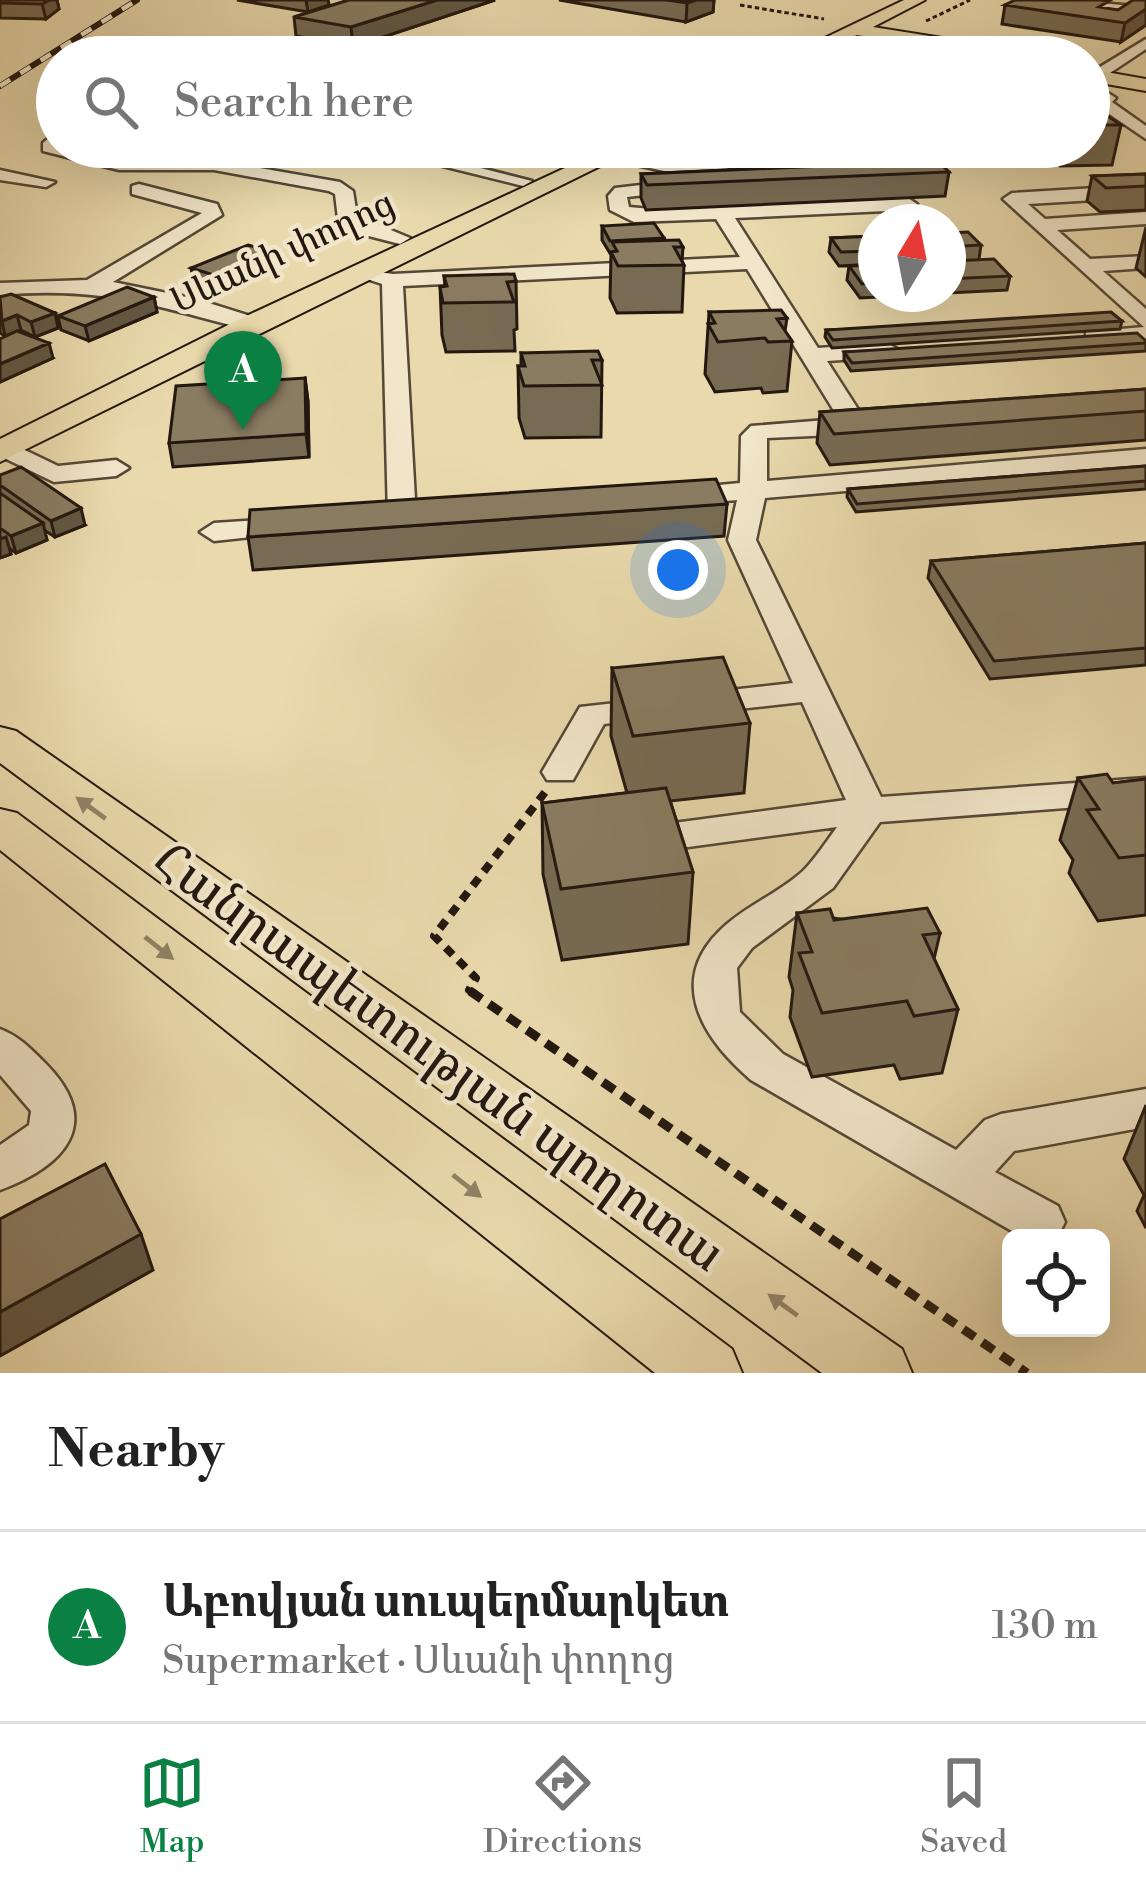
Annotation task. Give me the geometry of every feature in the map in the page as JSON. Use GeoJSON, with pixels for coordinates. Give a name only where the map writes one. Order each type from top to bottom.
{"type":"FeatureCollection","features":[{"type":"Feature","properties":{"kind":"main road"},"geometry":{"type":"LineString","coordinates":[[851,36],[917,0]]}},
{"type":"Feature","properties":{"kind":"main road"},"geometry":{"type":"LineString","coordinates":[[844,36],[943,0]]}},
{"type":"Feature","properties":{"kind":"main road"},"geometry":{"type":"LineString","coordinates":[[856,31],[880,36]]}},
{"type":"Feature","properties":{"kind":"main road"},"geometry":{"type":"LineString","coordinates":[[856,31],[888,36]]}},
{"type":"Feature","properties":{"kind":"main road"},"geometry":{"type":"LineString","coordinates":[[1110,74],[1141,81]]}},
{"type":"Feature","properties":{"kind":"main road","name":"Սևանի փողոց"},"geometry":{"type":"LineString","coordinates":[[2,442],[400,238],[558,168]]}},
{"type":"Feature","properties":{"kind":"main road","name":"Սևանի փողոց"},"geometry":{"type":"LineString","coordinates":[[242,321],[363,272],[570,168]]}},
{"type":"Feature","properties":{"kind":"main road","name":"Հանրապետության պողոտա"},"geometry":{"type":"LineString","coordinates":[[0,741],[878,1373]]}},
{"type":"Feature","properties":{"kind":"main road","name":"Հանրապետության պողոտա"},"geometry":{"type":"LineString","coordinates":[[0,825],[708,1373]]}},
{"type":"Feature","properties":{"kind":"street"},"geometry":{"type":"LineString","coordinates":[[1070,0],[1146,11]]}},
{"type":"Feature","properties":{"kind":"street"},"geometry":{"type":"LineString","coordinates":[[1110,62],[1146,43]]}},
{"type":"Feature","properties":{"kind":"street"},"geometry":{"type":"LineString","coordinates":[[1141,81],[1110,104],[1144,127]]}},
{"type":"Feature","properties":{"kind":"street"},"geometry":{"type":"LineString","coordinates":[[231,168],[334,186],[344,191],[348,219],[364,229],[400,238]]}},
{"type":"Feature","properties":{"kind":"street"},"geometry":{"type":"LineString","coordinates":[[467,168],[524,181]]}},
{"type":"Feature","properties":{"kind":"street"},"geometry":{"type":"LineString","coordinates":[[674,168],[722,168],[734,184]]}},
{"type":"Feature","properties":{"kind":"street"},"geometry":{"type":"LineString","coordinates":[[0,175],[46,182]]}},
{"type":"Feature","properties":{"kind":"street"},"geometry":{"type":"LineString","coordinates":[[784,184],[640,189],[617,196],[620,210],[634,216],[858,207]]}},
{"type":"Feature","properties":{"kind":"street"},"geometry":{"type":"LineString","coordinates":[[95,284],[212,214],[210,208],[193,201],[139,190]]}},
{"type":"Feature","properties":{"kind":"street"},"geometry":{"type":"LineString","coordinates":[[1146,191],[1012,199],[1146,321]]}},
{"type":"Feature","properties":{"kind":"street"},"geometry":{"type":"LineString","coordinates":[[722,213],[856,425]]}},
{"type":"Feature","properties":{"kind":"street"},"geometry":{"type":"LineString","coordinates":[[1040,225],[1146,218]]}},
{"type":"Feature","properties":{"kind":"street"},"geometry":{"type":"LineString","coordinates":[[1085,266],[1146,262]]}},
{"type":"Feature","properties":{"kind":"street"},"geometry":{"type":"LineString","coordinates":[[363,272],[392,280],[753,263]]}},
{"type":"Feature","properties":{"kind":"street"},"geometry":{"type":"LineString","coordinates":[[392,280],[402,518]]}},
{"type":"Feature","properties":{"kind":"street"},"geometry":{"type":"LineString","coordinates":[[2,288],[95,284],[148,291],[242,321]]}},
{"type":"Feature","properties":{"kind":"street"},"geometry":{"type":"LineString","coordinates":[[1079,338],[1146,334]]}},
{"type":"Feature","properties":{"kind":"street"},"geometry":{"type":"LineString","coordinates":[[811,355],[922,348]]}},
{"type":"Feature","properties":{"kind":"street"},"geometry":{"type":"LineString","coordinates":[[868,810],[742,540],[753,491],[754,436],[760,431],[900,422]]}},
{"type":"Feature","properties":{"kind":"street"},"geometry":{"type":"LineString","coordinates":[[2,442],[54,474],[116,468]]}},
{"type":"Feature","properties":{"kind":"street"},"geometry":{"type":"LineString","coordinates":[[659,498],[1146,457]]}},
{"type":"Feature","properties":{"kind":"street"},"geometry":{"type":"LineString","coordinates":[[214,532],[308,524]]}},
{"type":"Feature","properties":{"kind":"street"},"geometry":{"type":"LineString","coordinates":[[560,772],[592,715],[813,692]]}},
{"type":"Feature","properties":{"kind":"street"},"geometry":{"type":"LineString","coordinates":[[651,839],[868,810],[1146,790]]}},
{"type":"Feature","properties":{"kind":"street"},"geometry":{"type":"LineString","coordinates":[[868,810],[818,879],[723,951],[713,970],[715,1013],[767,1067],[1041,1222]]}},
{"type":"Feature","properties":{"kind":"street"},"geometry":{"type":"LineString","coordinates":[[0,1047],[53,1100],[56,1120],[46,1141],[0,1169]]}},
{"type":"Feature","properties":{"kind":"street"},"geometry":{"type":"LineString","coordinates":[[961,1176],[1001,1134],[1146,1108]]}},
{"type":"Feature","properties":{"kind":"path"},"geometry":{"type":"LineString","coordinates":[[740,5],[856,31]]}},
{"type":"Feature","properties":{"kind":"path"},"geometry":{"type":"LineString","coordinates":[[560,772],[434,936],[476,978],[470,990],[1027,1373]]}},
{"type":"Feature","properties":{"kind":"building"},"geometry":{"type":"Polygon","coordinates":[[[0,0],[49,0],[42,4],[0,0]]]}},
{"type":"Feature","properties":{"kind":"building"},"geometry":{"type":"Polygon","coordinates":[[[349,0],[437,0],[351,27],[294,17],[349,0]]]}},
{"type":"Feature","properties":{"kind":"building"},"geometry":{"type":"Polygon","coordinates":[[[1015,0],[1100,0],[1109,1],[1099,7],[1118,10],[1133,0],[1146,0],[1146,9],[1125,23],[1005,5],[1015,0]]]}},
{"type":"Feature","properties":{"kind":"building"},"geometry":{"type":"Polygon","coordinates":[[[778,168],[945,168],[949,172],[647,185],[641,174],[778,168]]]}},
{"type":"Feature","properties":{"kind":"building"},"geometry":{"type":"Polygon","coordinates":[[[1146,174],[1146,186],[1106,188],[1092,176],[1146,174]]]}},
{"type":"Feature","properties":{"kind":"building"},"geometry":{"type":"Polygon","coordinates":[[[654,223],[664,238],[610,241],[602,226],[654,223]]]}},
{"type":"Feature","properties":{"kind":"building"},"geometry":{"type":"Polygon","coordinates":[[[968,232],[981,245],[966,246],[968,232]]]}},
{"type":"Feature","properties":{"kind":"building"},"geometry":{"type":"Polygon","coordinates":[[[858,237],[858,252],[841,252],[831,238],[858,237]]]}},
{"type":"Feature","properties":{"kind":"building"},"geometry":{"type":"Polygon","coordinates":[[[679,240],[683,247],[674,247],[684,265],[618,266],[611,252],[617,251],[612,242],[679,240]]]}},
{"type":"Feature","properties":{"kind":"building"},"geometry":{"type":"Polygon","coordinates":[[[248,245],[276,253],[220,277],[191,268],[248,245]]]}},
{"type":"Feature","properties":{"kind":"building"},"geometry":{"type":"Polygon","coordinates":[[[994,259],[1010,276],[966,278],[966,260],[994,259]]]}},
{"type":"Feature","properties":{"kind":"building"},"geometry":{"type":"Polygon","coordinates":[[[514,274],[516,281],[507,282],[514,302],[443,303],[444,276],[514,274]]]}},
{"type":"Feature","properties":{"kind":"building"},"geometry":{"type":"Polygon","coordinates":[[[127,287],[154,297],[85,326],[58,316],[127,287]]]}},
{"type":"Feature","properties":{"kind":"building"},"geometry":{"type":"Polygon","coordinates":[[[11,294],[55,313],[31,322],[17,315],[2,321],[0,297],[11,294]]]}},
{"type":"Feature","properties":{"kind":"building"},"geometry":{"type":"Polygon","coordinates":[[[781,310],[787,318],[777,319],[792,341],[718,342],[708,324],[715,323],[709,312],[781,310]]]}},
{"type":"Feature","properties":{"kind":"building"},"geometry":{"type":"Polygon","coordinates":[[[1111,312],[1122,321],[833,340],[826,330],[1111,312]]]}},
{"type":"Feature","properties":{"kind":"building"},"geometry":{"type":"Polygon","coordinates":[[[17,331],[49,343],[0,364],[0,339],[17,331]]]}},
{"type":"Feature","properties":{"kind":"building"},"geometry":{"type":"Polygon","coordinates":[[[1137,333],[1146,343],[852,363],[844,352],[1137,333]]]}},
{"type":"Feature","properties":{"kind":"building"},"geometry":{"type":"Polygon","coordinates":[[[598,351],[602,360],[592,360],[602,385],[524,386],[518,366],[525,366],[521,353],[598,351]]]}},
{"type":"Feature","properties":{"kind":"building"},"geometry":{"type":"Polygon","coordinates":[[[305,378],[306,434],[169,443],[176,386],[305,378]]]}},
{"type":"Feature","properties":{"kind":"building"},"geometry":{"type":"Polygon","coordinates":[[[1146,389],[1146,411],[834,434],[820,412],[1146,389]]]}},
{"type":"Feature","properties":{"kind":"building"},"geometry":{"type":"Polygon","coordinates":[[[1146,466],[1146,481],[857,504],[848,489],[1146,466]]]}},
{"type":"Feature","properties":{"kind":"building"},"geometry":{"type":"Polygon","coordinates":[[[21,467],[81,508],[51,521],[0,485],[0,475],[21,467]]]}},
{"type":"Feature","properties":{"kind":"building"},"geometry":{"type":"Polygon","coordinates":[[[716,479],[727,504],[248,537],[250,510],[716,479]]]}},
{"type":"Feature","properties":{"kind":"building"},"geometry":{"type":"Polygon","coordinates":[[[0,493],[43,523],[11,536],[0,528],[0,493]]]}},
{"type":"Feature","properties":{"kind":"building"},"geometry":{"type":"Polygon","coordinates":[[[1146,543],[1146,648],[994,661],[931,561],[1146,543]]]}},
{"type":"Feature","properties":{"kind":"building"},"geometry":{"type":"Polygon","coordinates":[[[723,657],[750,723],[633,736],[612,668],[723,657]]]}},
{"type":"Feature","properties":{"kind":"building"},"geometry":{"type":"Polygon","coordinates":[[[1107,774],[1113,783],[1146,779],[1146,855],[1119,858],[1087,810],[1099,809],[1078,778],[1107,774]]]}},
{"type":"Feature","properties":{"kind":"building"},"geometry":{"type":"Polygon","coordinates":[[[666,788],[693,872],[561,889],[542,803],[666,788]]]}},
{"type":"Feature","properties":{"kind":"building"},"geometry":{"type":"Polygon","coordinates":[[[927,908],[940,933],[923,935],[958,1009],[914,1016],[907,1001],[822,1013],[799,953],[812,952],[797,913],[830,909],[834,920],[927,908]]]}},
{"type":"Feature","properties":{"kind":"building"},"geometry":{"type":"Polygon","coordinates":[[[105,1164],[141,1234],[0,1312],[0,1219],[105,1164]]]}},
{"type":"Feature","properties":{"kind":"railway"},"geometry":{"type":"LineString","coordinates":[[80,36],[137,0]]}},
{"type":"Feature","properties":{"kind":"railway"},"geometry":{"type":"LineString","coordinates":[[0,86],[36,63]]}},
{"type":"Feature","properties":{"kind":"place","name":"Աբովյան սուպերմարկետ"},"geometry":{"type":"Point","coordinates":[243,430]}}]}
